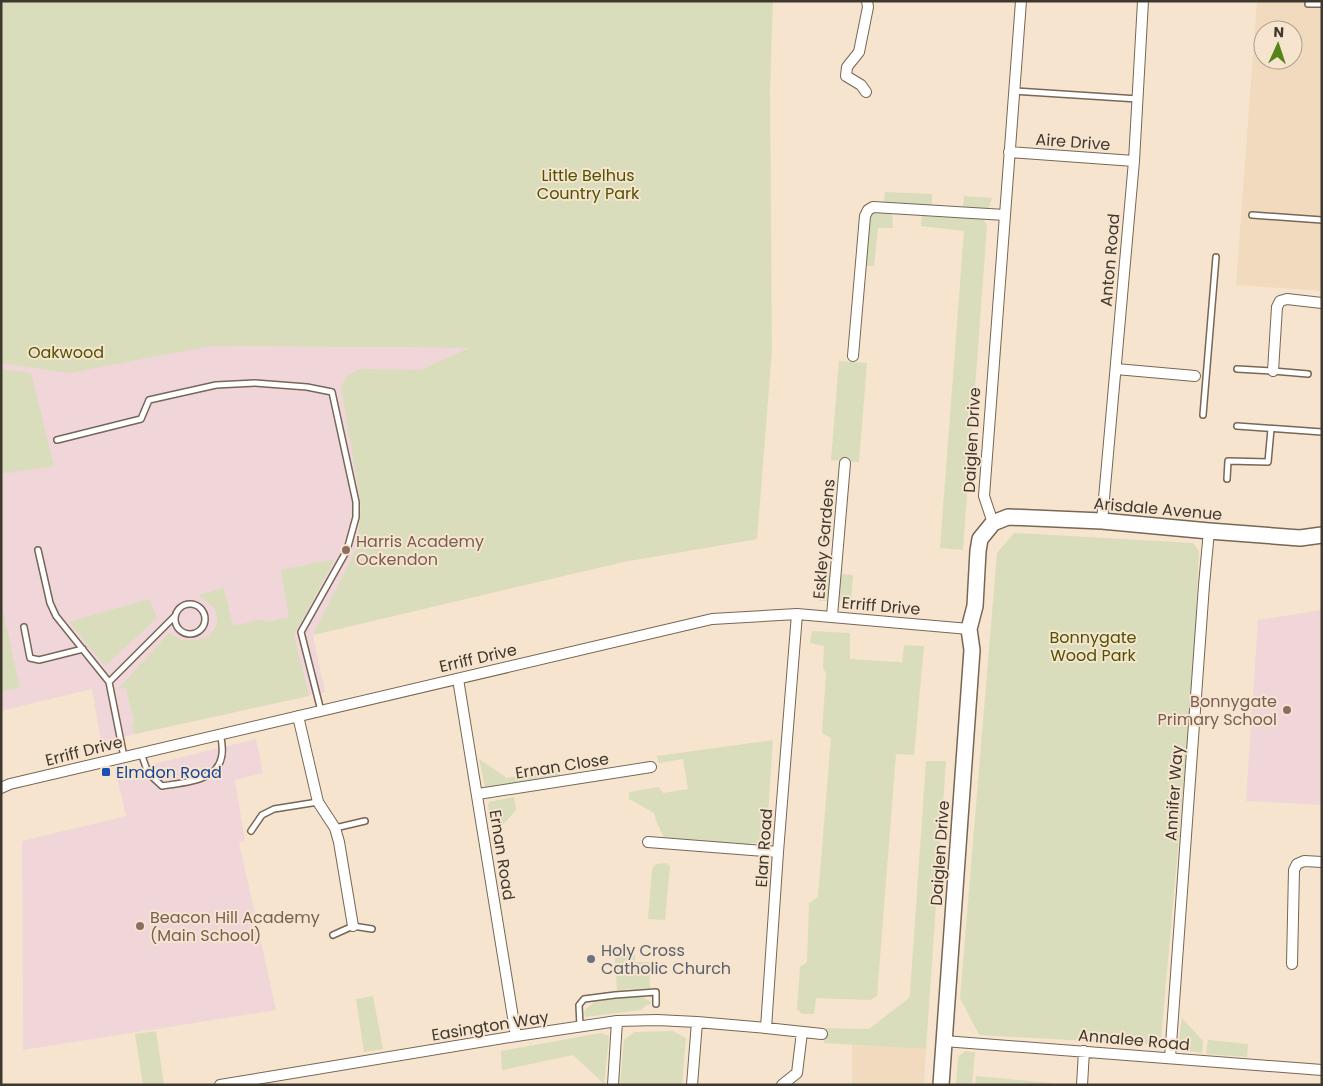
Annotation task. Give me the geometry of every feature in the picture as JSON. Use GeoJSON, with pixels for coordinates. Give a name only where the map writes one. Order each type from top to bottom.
{"type":"FeatureCollection","features":[{"type":"Feature","properties":{"kind":"street"},"geometry":{"type":"LineString","coordinates":[[866,92],[861,85],[846,76],[847,67],[859,52],[868,7],[867,1]]}},
{"type":"Feature","properties":{"kind":"street","name":"Daiglen Drive"},"geometry":{"type":"LineString","coordinates":[[941,1085],[972,650],[969,628],[975,606],[980,539],[993,523],[984,496],[1021,1]]}},
{"type":"Feature","properties":{"kind":"street","name":"Anton Road"},"geometry":{"type":"LineString","coordinates":[[1102,521],[1134,161],[1143,1]]}},
{"type":"Feature","properties":{"kind":"street","name":"Aire Drive"},"geometry":{"type":"LineString","coordinates":[[1009,152],[1134,161]]}},
{"type":"Feature","properties":{"kind":"street"},"geometry":{"type":"LineString","coordinates":[[853,356],[864,216],[868,210],[873,207],[1004,215]]}},
{"type":"Feature","properties":{"kind":"street"},"geometry":{"type":"LineString","coordinates":[[1273,371],[1277,307],[1280,301],[1287,299],[1322,303]]}},
{"type":"Feature","properties":{"kind":"street"},"geometry":{"type":"LineString","coordinates":[[1116,370],[1194,376]]}},
{"type":"Feature","properties":{"kind":"street","name":"Eskley Gardens"},"geometry":{"type":"LineString","coordinates":[[832,616],[845,464]]}},
{"type":"Feature","properties":{"kind":"street","name":"Arisdale Avenue"},"geometry":{"type":"LineString","coordinates":[[993,523],[1008,516],[1102,521],[1300,538],[1322,535]]}},
{"type":"Feature","properties":{"kind":"street","name":"Annifer Way"},"geometry":{"type":"LineString","coordinates":[[1170,1058],[1209,531]]}},
{"type":"Feature","properties":{"kind":"street","name":"Erriff Drive"},"geometry":{"type":"LineString","coordinates":[[1,788],[10,784],[220,734],[712,619],[797,614],[969,628]]}},
{"type":"Feature","properties":{"kind":"street","name":"Elan Road"},"geometry":{"type":"LineString","coordinates":[[766,1028],[797,614]]}},
{"type":"Feature","properties":{"kind":"street","name":"Ernan Road"},"geometry":{"type":"LineString","coordinates":[[458,679],[516,1036]]}},
{"type":"Feature","properties":{"kind":"street"},"geometry":{"type":"LineString","coordinates":[[298,716],[318,802],[336,828],[353,926]]}},
{"type":"Feature","properties":{"kind":"street","name":"Ernan Close"},"geometry":{"type":"LineString","coordinates":[[478,794],[651,767]]}},
{"type":"Feature","properties":{"kind":"street"},"geometry":{"type":"LineString","coordinates":[[648,842],[778,852]]}},
{"type":"Feature","properties":{"kind":"street"},"geometry":{"type":"LineString","coordinates":[[1292,964],[1294,870],[1298,864],[1304,861],[1322,862]]}},
{"type":"Feature","properties":{"kind":"street","name":"Easington Way"},"geometry":{"type":"LineString","coordinates":[[220,1085],[263,1081],[516,1036],[617,1021],[657,1020],[766,1028]]}},
{"type":"Feature","properties":{"kind":"street"},"geometry":{"type":"LineString","coordinates":[[613,1085],[617,1021]]}},
{"type":"Feature","properties":{"kind":"street"},"geometry":{"type":"LineString","coordinates":[[692,1085],[697,1022]]}},
{"type":"Feature","properties":{"kind":"street"},"geometry":{"type":"LineString","coordinates":[[766,1028],[822,1034]]}},
{"type":"Feature","properties":{"kind":"street"},"geometry":{"type":"LineString","coordinates":[[782,1085],[797,1073],[802,1032]]}},
{"type":"Feature","properties":{"kind":"street","name":"Annalee Road"},"geometry":{"type":"LineString","coordinates":[[944,1041],[1322,1070]]}},
{"type":"Feature","properties":{"kind":"street"},"geometry":{"type":"LineString","coordinates":[[1082,1085],[1084,1051]]}},
{"type":"Feature","properties":{"kind":"lane"},"geometry":{"type":"LineString","coordinates":[[1308,4],[1322,4]]}},
{"type":"Feature","properties":{"kind":"lane"},"geometry":{"type":"LineString","coordinates":[[1014,90],[1138,99]]}},
{"type":"Feature","properties":{"kind":"lane"},"geometry":{"type":"LineString","coordinates":[[1252,215],[1322,220]]}},
{"type":"Feature","properties":{"kind":"lane"},"geometry":{"type":"LineString","coordinates":[[1203,415],[1216,257]]}},
{"type":"Feature","properties":{"kind":"lane"},"geometry":{"type":"LineString","coordinates":[[1237,370],[1308,374]]}},
{"type":"Feature","properties":{"kind":"lane"},"geometry":{"type":"LineString","coordinates":[[1194,376],[1205,376]]}},
{"type":"Feature","properties":{"kind":"lane"},"geometry":{"type":"LineString","coordinates":[[57,440],[141,419],[149,400],[216,384],[255,383],[332,392],[356,502],[356,517],[348,550],[301,632],[321,711]]}},
{"type":"Feature","properties":{"kind":"lane"},"geometry":{"type":"LineString","coordinates":[[1237,426],[1322,432]]}},
{"type":"Feature","properties":{"kind":"lane"},"geometry":{"type":"LineString","coordinates":[[1227,479],[1228,461],[1268,462],[1271,428]]}},
{"type":"Feature","properties":{"kind":"lane"},"geometry":{"type":"LineString","coordinates":[[38,550],[50,603],[56,616],[109,682],[124,757]]}},
{"type":"Feature","properties":{"kind":"lane"},"geometry":{"type":"LineString","coordinates":[[109,682],[175,616],[181,607],[191,604],[200,608],[205,622],[200,631],[186,634],[178,629],[175,616]]}},
{"type":"Feature","properties":{"kind":"lane"},"geometry":{"type":"LineString","coordinates":[[24,627],[30,658],[39,660],[82,649]]}},
{"type":"Feature","properties":{"kind":"lane"},"geometry":{"type":"LineString","coordinates":[[141,753],[148,773],[162,786],[186,782],[210,775],[222,760],[220,734]]}},
{"type":"Feature","properties":{"kind":"lane"},"geometry":{"type":"LineString","coordinates":[[252,831],[262,815],[274,809],[318,802]]}},
{"type":"Feature","properties":{"kind":"lane"},"geometry":{"type":"LineString","coordinates":[[336,828],[365,821]]}},
{"type":"Feature","properties":{"kind":"lane"},"geometry":{"type":"LineString","coordinates":[[333,935],[353,926],[372,929]]}},
{"type":"Feature","properties":{"kind":"lane"},"geometry":{"type":"LineString","coordinates":[[580,1027],[579,1005],[584,999],[615,994],[656,992],[656,1004]]}},
{"type":"Feature","properties":{"kind":"shaded area"},"geometry":{"type":"Polygon","coordinates":[[[1257,1],[1322,1],[1322,291],[1236,285],[1253,55],[1253,70],[1303,70],[1303,20],[1256,20],[1257,1]]]}},
{"type":"Feature","properties":{"kind":"shaded area","name":"Harris Academy Ockendon"},"geometry":{"type":"Polygon","coordinates":[[[1,344],[470,348],[757,539],[623,562],[313,635],[325,692],[101,742],[92,689],[1,711],[1,344]]]}},
{"type":"Feature","properties":{"kind":"shaded area","name":"Bonnygate Primary School"},"geometry":{"type":"Polygon","coordinates":[[[1322,610],[1322,805],[1246,801],[1258,620],[1322,610]]]}},
{"type":"Feature","properties":{"kind":"shaded area","name":"Beacon Hill Academy (Main School)"},"geometry":{"type":"Polygon","coordinates":[[[256,739],[263,773],[235,780],[245,841],[239,842],[276,1010],[23,1050],[22,841],[126,816],[116,773],[256,739]]]}},
{"type":"Feature","properties":{"kind":"shaded area"},"geometry":{"type":"Polygon","coordinates":[[[852,1045],[926,1049],[924,1085],[852,1085],[852,1045]]]}},
{"type":"Feature","properties":{"kind":"green space","name":"Little Belhus Country Park"},"geometry":{"type":"Polygon","coordinates":[[[1,1],[773,1],[770,90],[772,350],[757,539],[623,562],[313,635],[357,547],[361,505],[341,387],[346,377],[358,369],[421,370],[469,348],[211,346],[69,373],[1,363],[1,1]]]}},
{"type":"Feature","properties":{"kind":"green space"},"geometry":{"type":"Polygon","coordinates":[[[885,192],[932,194],[932,205],[884,202],[885,192]]]}},
{"type":"Feature","properties":{"kind":"green space"},"geometry":{"type":"Polygon","coordinates":[[[964,196],[992,198],[988,210],[963,207],[964,196]]]}},
{"type":"Feature","properties":{"kind":"green space"},"geometry":{"type":"Polygon","coordinates":[[[874,212],[892,212],[893,228],[878,228],[874,266],[866,266],[869,217],[874,212]]]}},
{"type":"Feature","properties":{"kind":"green space"},"geometry":{"type":"Polygon","coordinates":[[[922,214],[983,218],[987,226],[963,550],[940,548],[964,231],[921,226],[922,214]]]}},
{"type":"Feature","properties":{"kind":"green space"},"geometry":{"type":"Polygon","coordinates":[[[839,361],[867,363],[859,462],[831,460],[839,361]]]}},
{"type":"Feature","properties":{"kind":"green space"},"geometry":{"type":"Polygon","coordinates":[[[1,369],[31,373],[54,466],[1,474],[1,369]]]}},
{"type":"Feature","properties":{"kind":"green space","name":"Bonnygate Wood Park"},"geometry":{"type":"Polygon","coordinates":[[[1014,533],[1193,543],[1199,551],[1196,609],[1199,610],[1159,1045],[979,1035],[960,998],[997,553],[1014,533]]]}},
{"type":"Feature","properties":{"kind":"green space"},"geometry":{"type":"Polygon","coordinates":[[[335,559],[294,635],[309,696],[134,734],[132,725],[134,721],[126,688],[118,689],[169,633],[182,640],[198,640],[210,635],[217,625],[217,615],[214,608],[198,595],[224,588],[233,626],[263,619],[265,622],[289,617],[281,570],[335,559]]]}},
{"type":"Feature","properties":{"kind":"green space"},"geometry":{"type":"Polygon","coordinates":[[[822,573],[832,573],[829,601],[819,601],[822,573]]]}},
{"type":"Feature","properties":{"kind":"green space"},"geometry":{"type":"Polygon","coordinates":[[[841,574],[853,575],[851,603],[839,601],[841,574]]]}},
{"type":"Feature","properties":{"kind":"green space"},"geometry":{"type":"Polygon","coordinates":[[[149,599],[157,618],[105,666],[69,622],[149,599]]]}},
{"type":"Feature","properties":{"kind":"green space"},"geometry":{"type":"Polygon","coordinates":[[[1,601],[20,688],[1,692],[1,601]]]}},
{"type":"Feature","properties":{"kind":"green space"},"geometry":{"type":"Polygon","coordinates":[[[812,631],[850,633],[850,659],[902,663],[904,645],[924,646],[914,755],[896,754],[877,996],[870,1000],[816,998],[814,1014],[802,1014],[797,1010],[800,967],[807,962],[809,903],[818,897],[831,738],[822,733],[826,673],[823,668],[824,646],[810,643],[812,631]]]}},
{"type":"Feature","properties":{"kind":"green space"},"geometry":{"type":"Polygon","coordinates":[[[773,740],[766,844],[751,843],[747,847],[665,840],[654,813],[629,799],[629,792],[659,787],[663,793],[688,789],[683,759],[659,763],[657,756],[773,740]]]}},
{"type":"Feature","properties":{"kind":"green space"},"geometry":{"type":"Polygon","coordinates":[[[479,759],[507,778],[559,770],[561,779],[486,791],[479,759]]]}},
{"type":"Feature","properties":{"kind":"green space"},"geometry":{"type":"Polygon","coordinates":[[[926,761],[946,761],[926,1049],[824,1043],[826,1028],[869,1029],[909,998],[926,761]]]}},
{"type":"Feature","properties":{"kind":"green space"},"geometry":{"type":"Polygon","coordinates":[[[514,797],[516,810],[493,836],[489,802],[514,797]]]}},
{"type":"Feature","properties":{"kind":"green space"},"geometry":{"type":"Polygon","coordinates":[[[666,863],[670,866],[665,920],[648,919],[652,869],[656,864],[666,863]]]}},
{"type":"Feature","properties":{"kind":"green space"},"geometry":{"type":"Polygon","coordinates":[[[621,946],[621,954],[635,954],[635,962],[649,962],[650,988],[617,990],[614,947],[621,946]]]}},
{"type":"Feature","properties":{"kind":"green space"},"geometry":{"type":"Polygon","coordinates":[[[373,996],[383,1049],[364,1052],[356,999],[373,996]]]}},
{"type":"Feature","properties":{"kind":"green space"},"geometry":{"type":"Polygon","coordinates":[[[641,996],[651,1002],[651,1004],[641,1010],[585,1017],[584,1012],[586,1009],[596,1001],[641,996]]]}},
{"type":"Feature","properties":{"kind":"green space"},"geometry":{"type":"Polygon","coordinates":[[[1182,1018],[1203,1041],[1202,1053],[1183,1050],[1178,1045],[1182,1018]]]}},
{"type":"Feature","properties":{"kind":"green space"},"geometry":{"type":"Polygon","coordinates":[[[156,1031],[164,1085],[143,1085],[135,1034],[156,1031]]]}},
{"type":"Feature","properties":{"kind":"green space"},"geometry":{"type":"Polygon","coordinates":[[[673,1031],[686,1038],[682,1085],[620,1085],[624,1040],[634,1032],[673,1031]]]}},
{"type":"Feature","properties":{"kind":"green space"},"geometry":{"type":"Polygon","coordinates":[[[601,1033],[609,1036],[604,1084],[573,1055],[502,1070],[501,1051],[601,1033]]]}},
{"type":"Feature","properties":{"kind":"green space"},"geometry":{"type":"Polygon","coordinates":[[[1208,1040],[1248,1044],[1247,1057],[1206,1054],[1208,1040]]]}},
{"type":"Feature","properties":{"kind":"green space"},"geometry":{"type":"Polygon","coordinates":[[[965,1051],[975,1052],[972,1085],[956,1085],[958,1057],[965,1051]]]}},
{"type":"Feature","properties":{"kind":"green space"},"geometry":{"type":"Polygon","coordinates":[[[976,1076],[1051,1083],[1054,1085],[975,1085],[976,1076]]]}},
{"type":"Feature","properties":{"kind":"place","name":"Harris Academy Ockendon"},"geometry":{"type":"Point","coordinates":[346,550]}},
{"type":"Feature","properties":{"kind":"place","name":"Bonnygate Primary School"},"geometry":{"type":"Point","coordinates":[1287,710]}},
{"type":"Feature","properties":{"kind":"place","name":"Elmdon Road"},"geometry":{"type":"Point","coordinates":[106,772]}},
{"type":"Feature","properties":{"kind":"place","name":"Beacon Hill Academy (Main School)"},"geometry":{"type":"Point","coordinates":[140,926]}},
{"type":"Feature","properties":{"kind":"place","name":"Holy Cross Catholic Church"},"geometry":{"type":"Point","coordinates":[591,959]}},
{"type":"Feature","properties":{"kind":"park label","name":"Oakwood"},"geometry":{"type":"Point","coordinates":[66,352]}}]}
